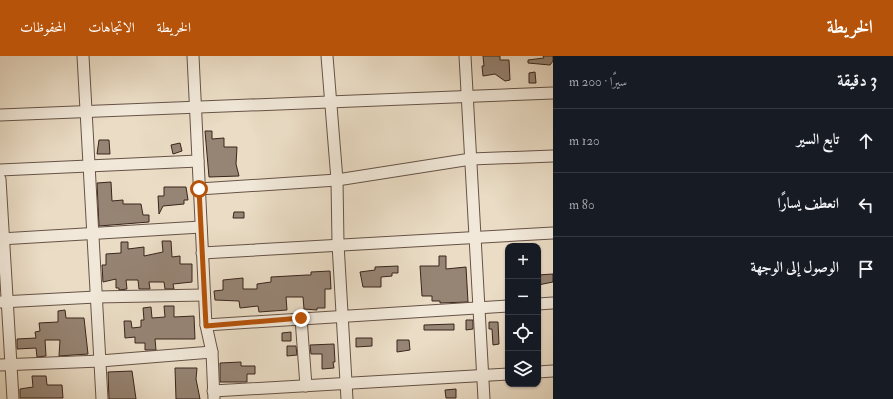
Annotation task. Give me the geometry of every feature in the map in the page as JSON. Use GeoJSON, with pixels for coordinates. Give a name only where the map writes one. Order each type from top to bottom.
{"type":"FeatureCollection","features":[{"type":"Feature","properties":{"kind":"street"},"geometry":{"type":"LineString","coordinates":[[83,56],[102,399]]}},
{"type":"Feature","properties":{"kind":"street"},"geometry":{"type":"LineString","coordinates":[[193,56],[204,295],[206,326],[212,352],[214,395],[306,386],[505,374]]}},
{"type":"Feature","properties":{"kind":"street"},"geometry":{"type":"LineString","coordinates":[[327,56],[337,180],[338,244],[347,399]]}},
{"type":"Feature","properties":{"kind":"street"},"geometry":{"type":"LineString","coordinates":[[465,56],[484,399]]}},
{"type":"Feature","properties":{"kind":"street"},"geometry":{"type":"LineString","coordinates":[[0,115],[553,93]]}},
{"type":"Feature","properties":{"kind":"street"},"geometry":{"type":"LineString","coordinates":[[199,189],[337,180],[471,160],[553,156]]}},
{"type":"Feature","properties":{"kind":"street"},"geometry":{"type":"LineString","coordinates":[[0,170],[198,161]]}},
{"type":"Feature","properties":{"kind":"street"},"geometry":{"type":"LineString","coordinates":[[0,179],[5,364],[13,399]]}},
{"type":"Feature","properties":{"kind":"street"},"geometry":{"type":"LineString","coordinates":[[2,238],[93,234],[201,226]]}},
{"type":"Feature","properties":{"kind":"street"},"geometry":{"type":"LineString","coordinates":[[202,253],[338,244],[553,233]]}},
{"type":"Feature","properties":{"kind":"street"},"geometry":{"type":"LineString","coordinates":[[4,302],[96,297],[204,295]]}},
{"type":"Feature","properties":{"kind":"street"},"geometry":{"type":"LineString","coordinates":[[541,304],[553,303]]}},
{"type":"Feature","properties":{"kind":"street"},"geometry":{"type":"LineString","coordinates":[[206,326],[342,315],[505,306]]}},
{"type":"Feature","properties":{"kind":"street"},"geometry":{"type":"LineString","coordinates":[[301,318],[306,386]]}},
{"type":"Feature","properties":{"kind":"street"},"geometry":{"type":"LineString","coordinates":[[5,364],[100,361],[212,352]]}},
{"type":"Feature","properties":{"kind":"street"},"geometry":{"type":"LineString","coordinates":[[541,372],[553,371]]}},
{"type":"Feature","properties":{"kind":"building"},"geometry":{"type":"Polygon","coordinates":[[[483,56],[500,56],[500,60],[509,60],[510,80],[505,81],[495,74],[483,76],[483,56]]]}},
{"type":"Feature","properties":{"kind":"building"},"geometry":{"type":"Polygon","coordinates":[[[543,56],[553,56],[553,61],[550,65],[528,63],[528,60],[544,58],[543,56]]]}},
{"type":"Feature","properties":{"kind":"building"},"geometry":{"type":"Polygon","coordinates":[[[535,72],[536,83],[529,83],[529,73],[535,72]]]}},
{"type":"Feature","properties":{"kind":"building"},"geometry":{"type":"Polygon","coordinates":[[[205,131],[212,131],[212,139],[224,138],[224,147],[237,147],[236,164],[239,176],[209,177],[205,131]]]}},
{"type":"Feature","properties":{"kind":"building"},"geometry":{"type":"Polygon","coordinates":[[[99,140],[109,140],[110,154],[97,154],[99,140]]]}},
{"type":"Feature","properties":{"kind":"building"},"geometry":{"type":"Polygon","coordinates":[[[180,143],[182,151],[173,154],[171,145],[180,143]]]}},
{"type":"Feature","properties":{"kind":"building"},"geometry":{"type":"Polygon","coordinates":[[[111,182],[112,201],[123,200],[123,204],[141,204],[143,215],[149,215],[149,222],[99,226],[97,183],[111,182]]]}},
{"type":"Feature","properties":{"kind":"building"},"geometry":{"type":"Polygon","coordinates":[[[164,187],[186,187],[188,200],[184,200],[184,204],[163,206],[159,214],[158,196],[164,196],[164,187]]]}},
{"type":"Feature","properties":{"kind":"building"},"geometry":{"type":"Polygon","coordinates":[[[234,212],[244,212],[244,218],[233,218],[234,212]]]}},
{"type":"Feature","properties":{"kind":"building"},"geometry":{"type":"Polygon","coordinates":[[[162,241],[171,241],[172,257],[180,256],[180,264],[192,264],[192,282],[173,284],[174,289],[165,289],[164,282],[149,282],[150,289],[139,289],[138,280],[126,280],[127,289],[119,290],[119,288],[116,288],[116,279],[103,282],[102,265],[106,265],[106,254],[121,253],[121,242],[128,242],[128,249],[144,247],[144,256],[163,252],[162,241]]]}},
{"type":"Feature","properties":{"kind":"building"},"geometry":{"type":"Polygon","coordinates":[[[439,256],[446,256],[446,269],[466,267],[468,302],[440,303],[440,301],[432,301],[432,296],[422,296],[420,266],[439,266],[439,256]]]}},
{"type":"Feature","properties":{"kind":"building"},"geometry":{"type":"Polygon","coordinates":[[[398,266],[398,273],[392,273],[392,276],[381,277],[381,287],[363,287],[360,272],[375,270],[375,267],[398,266]]]}},
{"type":"Feature","properties":{"kind":"building"},"geometry":{"type":"Polygon","coordinates":[[[330,271],[331,289],[325,289],[325,308],[317,308],[317,310],[304,309],[303,297],[286,297],[287,310],[259,312],[258,306],[240,308],[239,301],[215,300],[214,291],[223,290],[223,280],[243,278],[243,289],[257,289],[257,284],[271,282],[271,277],[311,275],[311,272],[330,271]]]}},
{"type":"Feature","properties":{"kind":"building"},"geometry":{"type":"Polygon","coordinates":[[[553,274],[553,282],[541,284],[541,275],[553,274]]]}},
{"type":"Feature","properties":{"kind":"building"},"geometry":{"type":"Polygon","coordinates":[[[164,306],[174,306],[174,317],[194,316],[195,339],[155,339],[156,350],[145,350],[145,343],[135,343],[135,337],[125,338],[124,321],[131,321],[132,328],[141,327],[141,320],[144,320],[143,308],[151,307],[152,318],[165,317],[164,306]]]}},
{"type":"Feature","properties":{"kind":"building"},"geometry":{"type":"Polygon","coordinates":[[[65,310],[66,318],[84,318],[88,354],[59,356],[60,340],[45,340],[46,356],[37,357],[36,348],[17,349],[17,339],[36,338],[35,332],[40,331],[39,323],[58,322],[58,311],[65,310]]]}},
{"type":"Feature","properties":{"kind":"building"},"geometry":{"type":"Polygon","coordinates":[[[466,320],[473,320],[473,329],[466,330],[466,320]]]}},
{"type":"Feature","properties":{"kind":"building"},"geometry":{"type":"Polygon","coordinates":[[[489,322],[498,322],[499,344],[493,345],[492,329],[489,329],[489,322]]]}},
{"type":"Feature","properties":{"kind":"building"},"geometry":{"type":"Polygon","coordinates":[[[454,324],[454,330],[424,330],[424,325],[454,324]]]}},
{"type":"Feature","properties":{"kind":"building"},"geometry":{"type":"Polygon","coordinates":[[[291,332],[291,341],[282,341],[282,333],[291,332]]]}},
{"type":"Feature","properties":{"kind":"building"},"geometry":{"type":"Polygon","coordinates":[[[356,338],[372,338],[372,346],[356,347],[356,338]]]}},
{"type":"Feature","properties":{"kind":"building"},"geometry":{"type":"Polygon","coordinates":[[[397,340],[409,340],[410,350],[397,352],[397,340]]]}},
{"type":"Feature","properties":{"kind":"building"},"geometry":{"type":"Polygon","coordinates":[[[334,344],[334,368],[322,369],[322,354],[311,354],[310,345],[334,344]]]}},
{"type":"Feature","properties":{"kind":"building"},"geometry":{"type":"Polygon","coordinates":[[[287,346],[296,346],[297,355],[287,356],[287,346]]]}},
{"type":"Feature","properties":{"kind":"building"},"geometry":{"type":"Polygon","coordinates":[[[241,362],[241,366],[255,366],[255,374],[247,374],[247,382],[220,382],[220,363],[241,362]]]}},
{"type":"Feature","properties":{"kind":"building"},"geometry":{"type":"Polygon","coordinates":[[[175,368],[197,368],[196,379],[200,399],[176,399],[175,368]]]}},
{"type":"Feature","properties":{"kind":"building"},"geometry":{"type":"Polygon","coordinates":[[[132,371],[136,399],[109,399],[108,372],[132,371]]]}},
{"type":"Feature","properties":{"kind":"building"},"geometry":{"type":"Polygon","coordinates":[[[32,376],[46,376],[47,385],[62,385],[63,398],[20,398],[20,389],[33,387],[32,376]]]}},
{"type":"Feature","properties":{"kind":"building"},"geometry":{"type":"Polygon","coordinates":[[[456,389],[456,398],[446,398],[445,390],[456,389]]]}},
{"type":"Feature","properties":{"kind":"route"},"geometry":{"type":"LineString","coordinates":[[199,189],[206,326],[301,318]]}}]}
